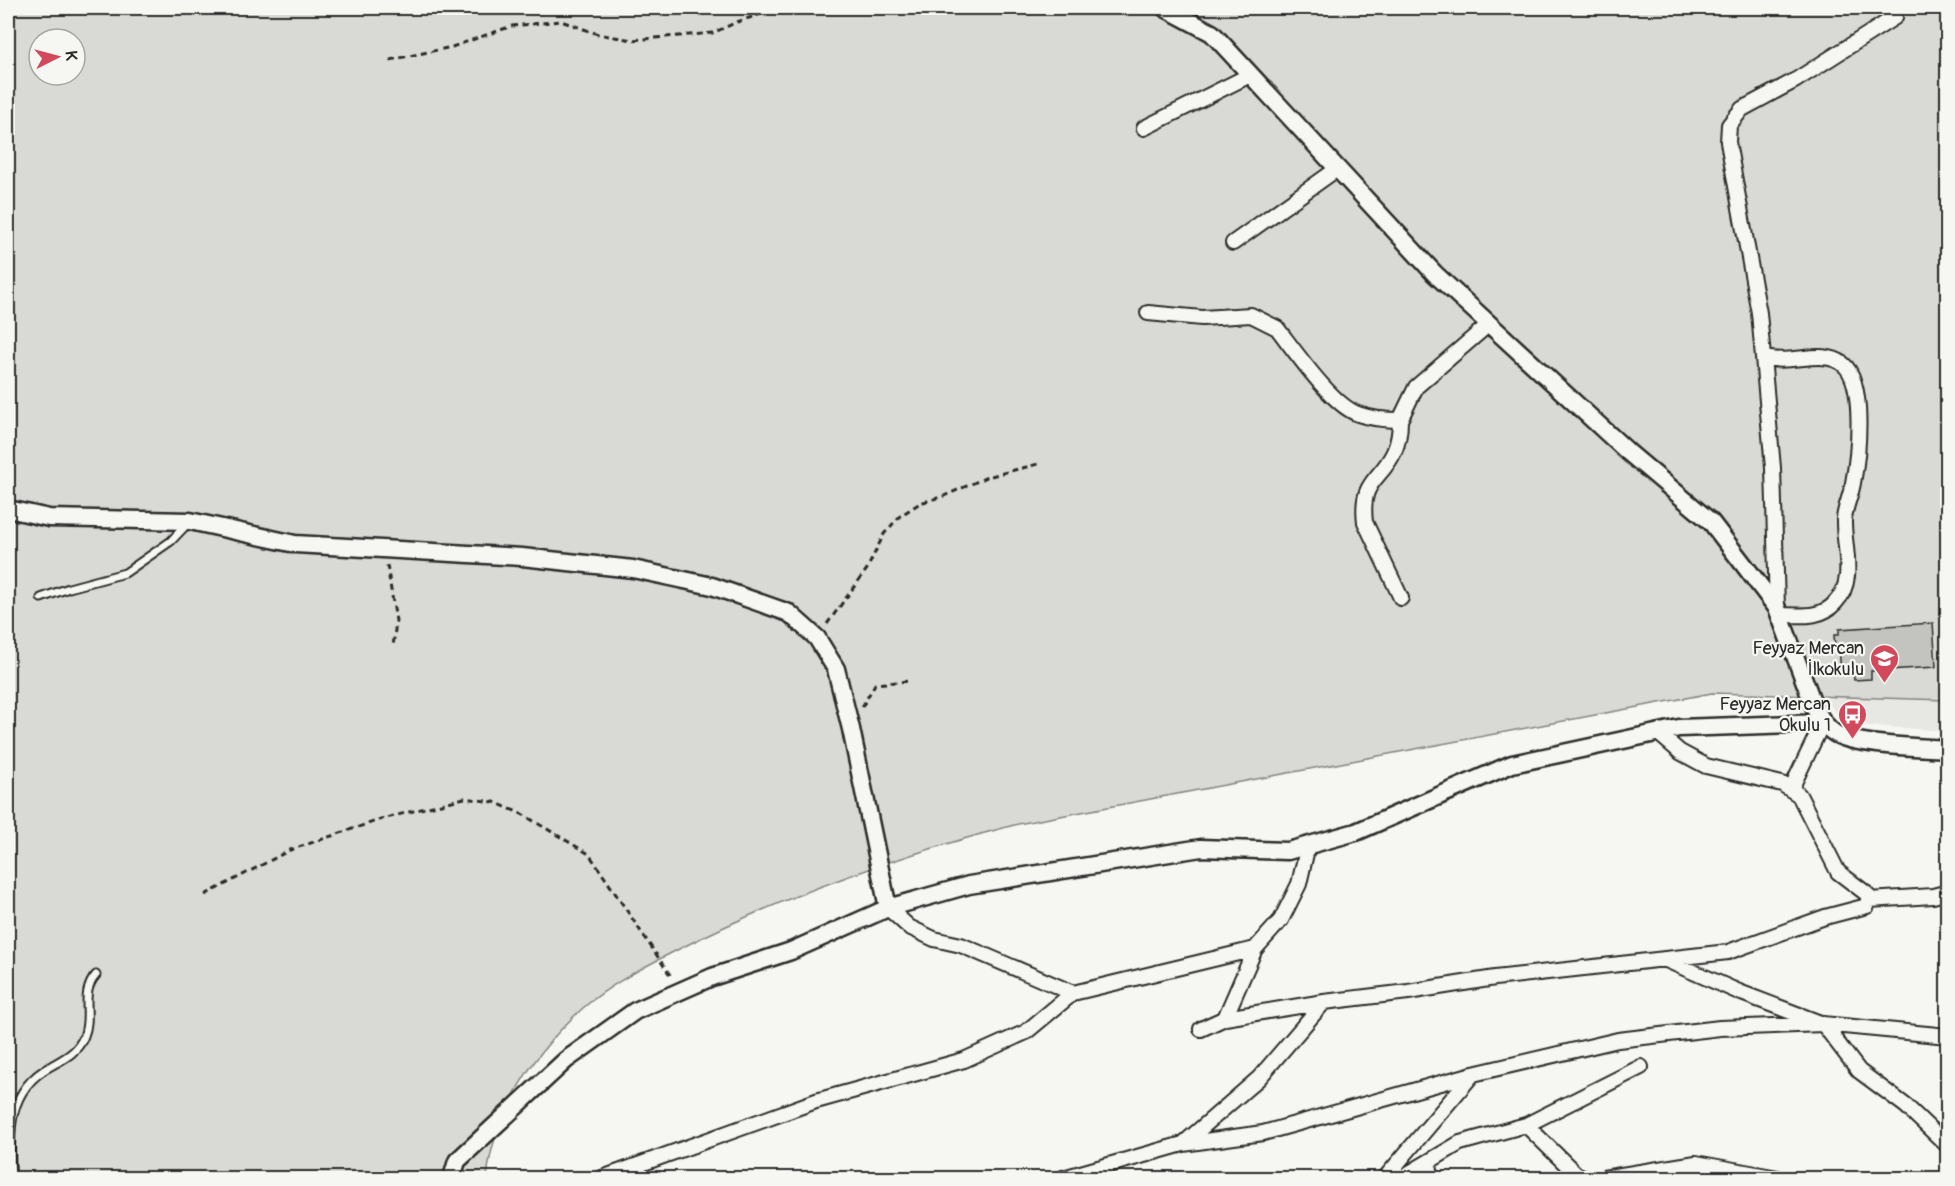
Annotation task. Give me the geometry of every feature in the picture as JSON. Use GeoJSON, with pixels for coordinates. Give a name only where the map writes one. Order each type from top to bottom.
{"type":"FeatureCollection","features":[{"type":"Feature","properties":{"kind":"street"},"geometry":{"type":"LineString","coordinates":[[1165,8],[1212,33],[1435,274],[1628,452],[1711,522],[1778,612],[1815,709],[1823,724],[1837,734],[1852,740],[1947,749]]}},
{"type":"Feature","properties":{"kind":"street"},"geometry":{"type":"LineString","coordinates":[[1778,612],[1773,468],[1759,312],[1728,142],[1730,125],[1743,109],[1796,80],[1893,12],[1907,8]]}},
{"type":"Feature","properties":{"kind":"street"},"geometry":{"type":"LineString","coordinates":[[1144,128],[1250,75]]}},
{"type":"Feature","properties":{"kind":"street"},"geometry":{"type":"LineString","coordinates":[[1233,243],[1337,169]]}},
{"type":"Feature","properties":{"kind":"street"},"geometry":{"type":"LineString","coordinates":[[1148,313],[1202,318],[1251,315],[1265,320],[1277,328],[1336,401],[1356,414],[1376,419],[1400,420]]}},
{"type":"Feature","properties":{"kind":"street"},"geometry":{"type":"LineString","coordinates":[[1401,598],[1365,522],[1363,508],[1365,495],[1372,479],[1394,453],[1399,437],[1400,420],[1416,387],[1489,324]]}},
{"type":"Feature","properties":{"kind":"street"},"geometry":{"type":"LineString","coordinates":[[1763,357],[1775,362],[1807,357],[1835,359],[1849,371],[1857,392],[1858,437],[1853,482],[1844,518],[1848,573],[1843,592],[1828,610],[1817,615],[1778,612]]}},
{"type":"Feature","properties":{"kind":"street"},"geometry":{"type":"LineString","coordinates":[[10,515],[190,521],[295,544],[522,557],[633,569],[712,586],[789,613],[817,638],[836,669],[851,729],[888,908],[909,927],[934,939],[961,945],[1073,993]]}},
{"type":"Feature","properties":{"kind":"street"},"geometry":{"type":"LineString","coordinates":[[452,1179],[457,1161],[566,1060],[635,1011],[712,976],[791,951],[888,908],[969,885],[1201,848],[1288,851],[1356,832],[1512,764],[1658,732],[1679,728],[1823,724]]}},
{"type":"Feature","properties":{"kind":"street"},"geometry":{"type":"LineString","coordinates":[[1791,789],[1823,724]]}},
{"type":"Feature","properties":{"kind":"street"},"geometry":{"type":"LineString","coordinates":[[1201,1029],[1225,1018],[1324,1002],[1662,958],[1728,952],[1825,917],[1862,910],[1867,906],[1869,900],[1867,894],[1838,872],[1805,804],[1791,789],[1706,766],[1680,752],[1658,732]]}},
{"type":"Feature","properties":{"kind":"street"},"geometry":{"type":"LineString","coordinates":[[1225,1018],[1254,950],[1281,920],[1299,884],[1308,845]]}},
{"type":"Feature","properties":{"kind":"street"},"geometry":{"type":"LineString","coordinates":[[1869,900],[1933,896],[1947,892]]}},
{"type":"Feature","properties":{"kind":"street"},"geometry":{"type":"LineString","coordinates":[[602,1179],[816,1101],[964,1060],[1026,1032],[1073,993],[1254,950]]}},
{"type":"Feature","properties":{"kind":"street"},"geometry":{"type":"LineString","coordinates":[[1662,958],[1823,1024],[1859,1071],[1906,1106],[1947,1146]]}},
{"type":"Feature","properties":{"kind":"street"},"geometry":{"type":"LineString","coordinates":[[1183,1144],[1259,1078],[1324,1002]]}},
{"type":"Feature","properties":{"kind":"street"},"geometry":{"type":"LineString","coordinates":[[1063,1179],[1183,1144],[1263,1133],[1473,1074],[1618,1040],[1720,1028],[1823,1024],[1947,1036]]}},
{"type":"Feature","properties":{"kind":"street"},"geometry":{"type":"LineString","coordinates":[[1401,1179],[1460,1143],[1527,1125],[1641,1067]]}},
{"type":"Feature","properties":{"kind":"street"},"geometry":{"type":"LineString","coordinates":[[1385,1179],[1473,1074]]}},
{"type":"Feature","properties":{"kind":"street"},"geometry":{"type":"LineString","coordinates":[[1527,1125],[1576,1174],[1585,1179]]}},
{"type":"Feature","properties":{"kind":"street"},"geometry":{"type":"LineString","coordinates":[[1429,1162],[1431,1179]]}},
{"type":"Feature","properties":{"kind":"street"},"geometry":{"type":"LineString","coordinates":[[1603,1179],[1696,1163],[1778,1179]]}},
{"type":"Feature","properties":{"kind":"lane"},"geometry":{"type":"LineString","coordinates":[[41,598],[125,573],[171,541],[190,521]]}},
{"type":"Feature","properties":{"kind":"lane"},"geometry":{"type":"LineString","coordinates":[[12,1179],[10,1151],[13,1107],[22,1089],[35,1074],[67,1058],[78,1048],[85,1035],[88,1020],[86,990],[96,975]]}},
{"type":"Feature","properties":{"kind":"path"},"geometry":{"type":"LineString","coordinates":[[390,60],[452,47],[512,26],[561,21],[598,34],[632,40],[713,33],[779,8]]}},
{"type":"Feature","properties":{"kind":"path"},"geometry":{"type":"LineString","coordinates":[[817,638],[867,568],[884,534],[900,516],[921,503],[944,496],[987,477],[1038,464]]}},
{"type":"Feature","properties":{"kind":"path"},"geometry":{"type":"LineString","coordinates":[[389,549],[386,572],[396,621],[393,647]]}},
{"type":"Feature","properties":{"kind":"path"},"geometry":{"type":"LineString","coordinates":[[851,729],[875,684],[909,681]]}},
{"type":"Feature","properties":{"kind":"path"},"geometry":{"type":"LineString","coordinates":[[205,895],[290,850],[382,819],[464,798],[494,802],[522,814],[589,854],[680,991]]}},
{"type":"Feature","properties":{"kind":"shaded area"},"geometry":{"type":"Polygon","coordinates":[[[8,8],[1947,8],[1947,700],[1712,693],[1018,824],[932,848],[848,876],[723,927],[644,967],[594,999],[565,1025],[519,1085],[498,1130],[487,1178],[8,1178],[8,8]]]}},
{"type":"Feature","properties":{"kind":"shaded area","name":"Feyyaz Mercan İlkokulu"},"geometry":{"type":"Polygon","coordinates":[[[1800,620],[1948,663],[1947,731],[1844,724],[1830,705],[1800,620]]]}},
{"type":"Feature","properties":{"kind":"building"},"geometry":{"type":"Polygon","coordinates":[[[1933,623],[1936,667],[1871,671],[1871,679],[1854,680],[1853,672],[1841,673],[1839,648],[1835,648],[1834,635],[1839,635],[1839,629],[1933,623]]]}},
{"type":"Feature","properties":{"kind":"place","name":"Feyyaz Mercan İlkokulu"},"geometry":{"type":"Point","coordinates":[1885,684]}},
{"type":"Feature","properties":{"kind":"place","name":"Feyyaz Mercan Okulu 1"},"geometry":{"type":"Point","coordinates":[1852,740]}}]}
